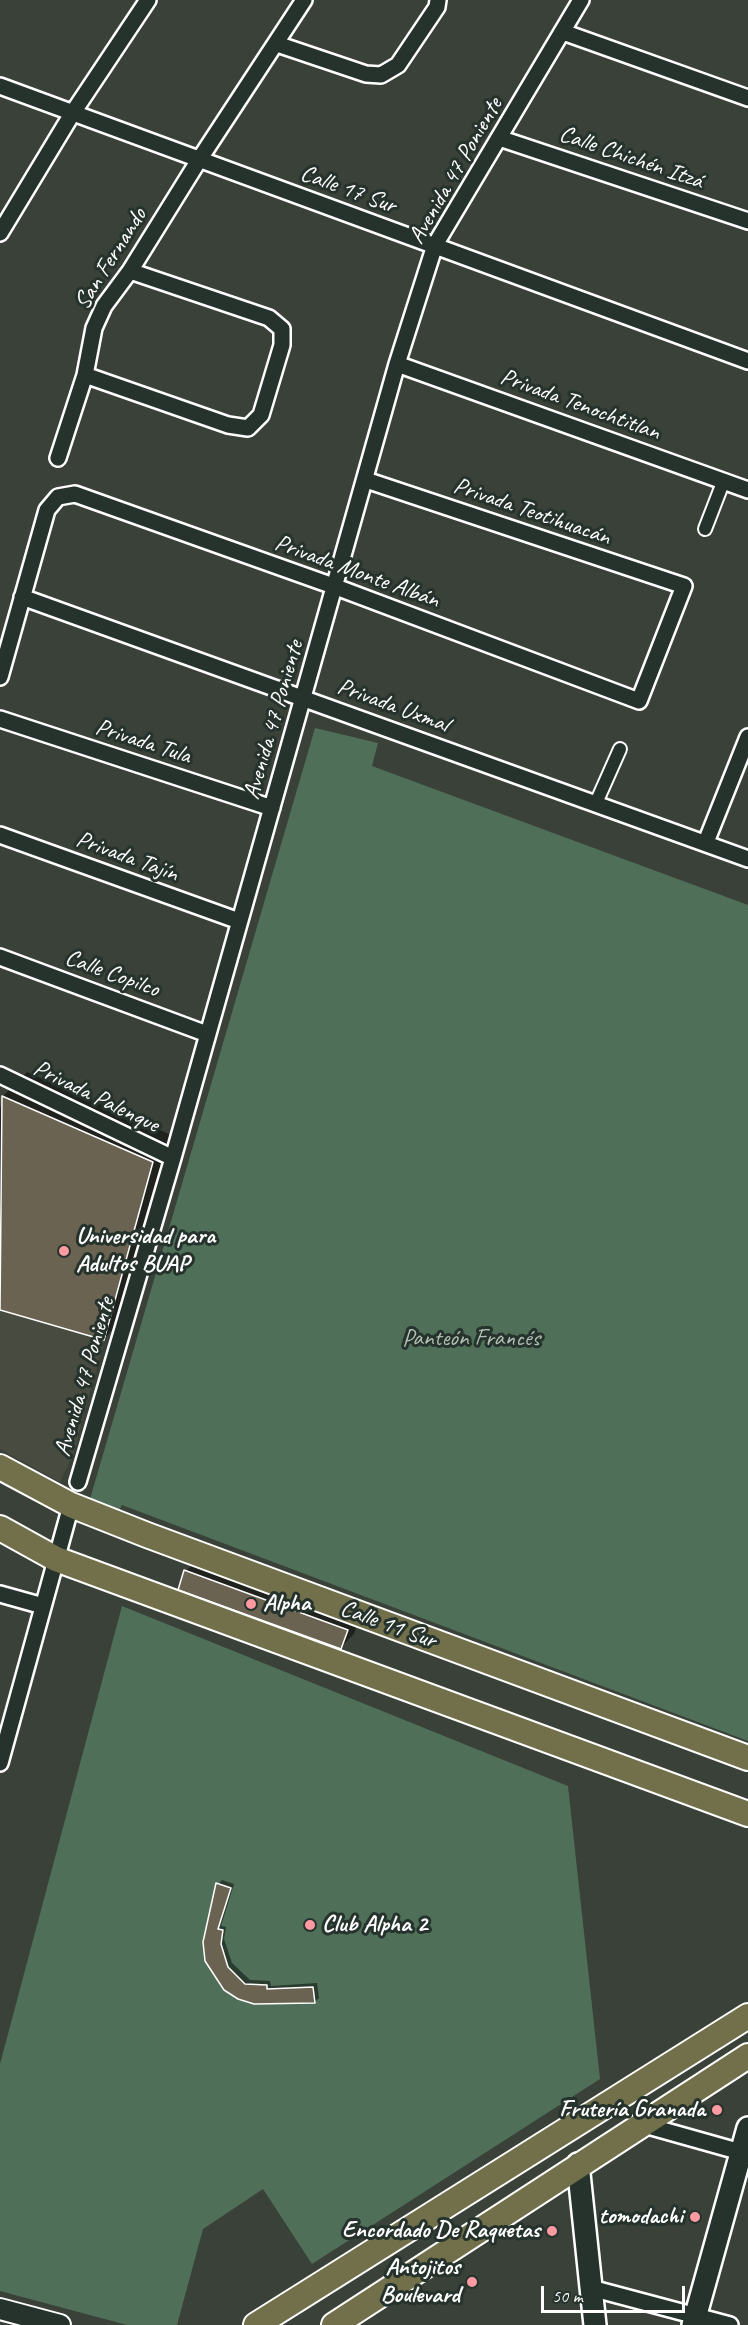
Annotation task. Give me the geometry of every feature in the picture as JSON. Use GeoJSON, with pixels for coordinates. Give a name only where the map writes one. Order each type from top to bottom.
{"type":"FeatureCollection","features":[{"type":"Feature","properties":{"kind":"main road","name":"Calle 11 Sur"},"geometry":{"type":"LineString","coordinates":[[0,1467],[72,1504],[748,1758]]}},
{"type":"Feature","properties":{"kind":"main road"},"geometry":{"type":"LineString","coordinates":[[0,1528],[56,1559],[748,1814]]}},
{"type":"Feature","properties":{"kind":"main road"},"geometry":{"type":"LineString","coordinates":[[256,2325],[748,2016]]}},
{"type":"Feature","properties":{"kind":"main road"},"geometry":{"type":"LineString","coordinates":[[334,2325],[578,2164],[748,2056]]}},
{"type":"Feature","properties":{"kind":"main road"},"geometry":{"type":"LineString","coordinates":[[695,2320],[745,2153],[748,2128]]}},
{"type":"Feature","properties":{"kind":"main road"},"geometry":{"type":"LineString","coordinates":[[578,2164],[595,2325]]}},
{"type":"Feature","properties":{"kind":"street"},"geometry":{"type":"LineString","coordinates":[[0,233],[72,114],[148,0]]}},
{"type":"Feature","properties":{"kind":"street","name":"San Fernando"},"geometry":{"type":"LineString","coordinates":[[58,458],[85,375],[94,328],[104,306],[130,271],[199,159],[304,0]]}},
{"type":"Feature","properties":{"kind":"street"},"geometry":{"type":"LineString","coordinates":[[276,44],[366,74],[381,75],[398,65],[437,7],[438,0]]}},
{"type":"Feature","properties":{"kind":"street","name":"Avenida 47 Poniente"},"geometry":{"type":"LineString","coordinates":[[78,1482],[173,1158],[397,364],[435,245],[581,0]]}},
{"type":"Feature","properties":{"kind":"street"},"geometry":{"type":"LineString","coordinates":[[562,32],[748,98]]}},
{"type":"Feature","properties":{"kind":"street","name":"Calle 17 Sur"},"geometry":{"type":"LineString","coordinates":[[0,86],[748,361]]}},
{"type":"Feature","properties":{"kind":"street","name":"Calle Chichén Itzá"},"geometry":{"type":"LineString","coordinates":[[499,138],[748,221]]}},
{"type":"Feature","properties":{"kind":"street"},"geometry":{"type":"LineString","coordinates":[[85,375],[228,426],[248,428],[261,415],[282,345],[282,329],[269,318],[130,271]]}},
{"type":"Feature","properties":{"kind":"street","name":"Privada Tenochtitlan"},"geometry":{"type":"LineString","coordinates":[[397,364],[748,490]]}},
{"type":"Feature","properties":{"kind":"street","name":"Privada Teotihuacán"},"geometry":{"type":"LineString","coordinates":[[366,480],[684,586],[639,701]]}},
{"type":"Feature","properties":{"kind":"street"},"geometry":{"type":"LineString","coordinates":[[705,529],[724,480]]}},
{"type":"Feature","properties":{"kind":"street","name":"Privada Monte Albán"},"geometry":{"type":"LineString","coordinates":[[22,597],[47,510],[58,497],[75,494],[336,586],[639,701]]}},
{"type":"Feature","properties":{"kind":"street"},"geometry":{"type":"LineString","coordinates":[[0,677],[22,597]]}},
{"type":"Feature","properties":{"kind":"street","name":"Privada Uxmal"},"geometry":{"type":"LineString","coordinates":[[22,597],[748,859]]}},
{"type":"Feature","properties":{"kind":"street","name":"Privada Tula"},"geometry":{"type":"LineString","coordinates":[[0,719],[272,808]]}},
{"type":"Feature","properties":{"kind":"street"},"geometry":{"type":"LineString","coordinates":[[706,842],[748,737]]}},
{"type":"Feature","properties":{"kind":"street"},"geometry":{"type":"LineString","coordinates":[[596,803],[620,749]]}},
{"type":"Feature","properties":{"kind":"street","name":"Privada Tajín"},"geometry":{"type":"LineString","coordinates":[[0,835],[239,921]]}},
{"type":"Feature","properties":{"kind":"street","name":"Calle Copilco"},"geometry":{"type":"LineString","coordinates":[[0,957],[207,1034]]}},
{"type":"Feature","properties":{"kind":"street","name":"Privada Palenque"},"geometry":{"type":"LineString","coordinates":[[0,1075],[173,1158]]}},
{"type":"Feature","properties":{"kind":"street"},"geometry":{"type":"LineString","coordinates":[[0,1763],[72,1504]]}},
{"type":"Feature","properties":{"kind":"street"},"geometry":{"type":"LineString","coordinates":[[0,1594],[43,1606]]}},
{"type":"Feature","properties":{"kind":"street"},"geometry":{"type":"LineString","coordinates":[[641,2124],[745,2153]]}},
{"type":"Feature","properties":{"kind":"street"},"geometry":{"type":"LineString","coordinates":[[591,2288],[695,2320],[730,2325]]}},
{"type":"Feature","properties":{"kind":"street"},"geometry":{"type":"LineString","coordinates":[[0,2309],[60,2325]]}},
{"type":"Feature","properties":{"kind":"shaded area","name":"Universidad para Adultos BUAP"},"geometry":{"type":"Polygon","coordinates":[[[0,1095],[153,1162],[73,1455],[60,1482],[0,1449],[0,1095]]]}},
{"type":"Feature","properties":{"kind":"green space","name":"Panteón Francés"},"geometry":{"type":"Polygon","coordinates":[[[315,728],[378,743],[372,766],[748,905],[748,1741],[122,1505],[116,1516],[95,1506],[90,1499],[315,728]]]}},
{"type":"Feature","properties":{"kind":"green space","name":"Club Alpha 2"},"geometry":{"type":"Polygon","coordinates":[[[122,1606],[568,1786],[600,2079],[312,2264],[263,2189],[203,2229],[177,2325],[127,2325],[0,2291],[0,2064],[122,1606]]]}},
{"type":"Feature","properties":{"kind":"building","name":"Universidad para Adultos BUAP"},"geometry":{"type":"Polygon","coordinates":[[[2,1096],[153,1162],[104,1340],[0,1310],[2,1096]]]}},
{"type":"Feature","properties":{"kind":"building"},"geometry":{"type":"Polygon","coordinates":[[[184,1570],[348,1630],[341,1649],[178,1590],[184,1570]]]}},
{"type":"Feature","properties":{"kind":"building"},"geometry":{"type":"Polygon","coordinates":[[[216,1883],[231,1888],[218,1929],[223,1930],[221,1944],[228,1967],[245,1984],[267,1985],[267,1989],[313,1987],[315,2003],[254,2004],[238,1999],[224,1990],[205,1961],[203,1942],[216,1883]]]}},
{"type":"Feature","properties":{"kind":"place","name":"Universidad para Adultos BUAP"},"geometry":{"type":"Point","coordinates":[64,1251]}},
{"type":"Feature","properties":{"kind":"place","name":"Alpha"},"geometry":{"type":"Point","coordinates":[251,1604]}},
{"type":"Feature","properties":{"kind":"place","name":"Club Alpha 2"},"geometry":{"type":"Point","coordinates":[310,1925]}},
{"type":"Feature","properties":{"kind":"place","name":"Frutería Granada"},"geometry":{"type":"Point","coordinates":[717,2110]}},
{"type":"Feature","properties":{"kind":"place","name":"tomodachi"},"geometry":{"type":"Point","coordinates":[695,2217]}},
{"type":"Feature","properties":{"kind":"place","name":"Encordado De Raquetas"},"geometry":{"type":"Point","coordinates":[552,2231]}},
{"type":"Feature","properties":{"kind":"place","name":"Antojitos Boulevard"},"geometry":{"type":"Point","coordinates":[472,2282]}}]}
